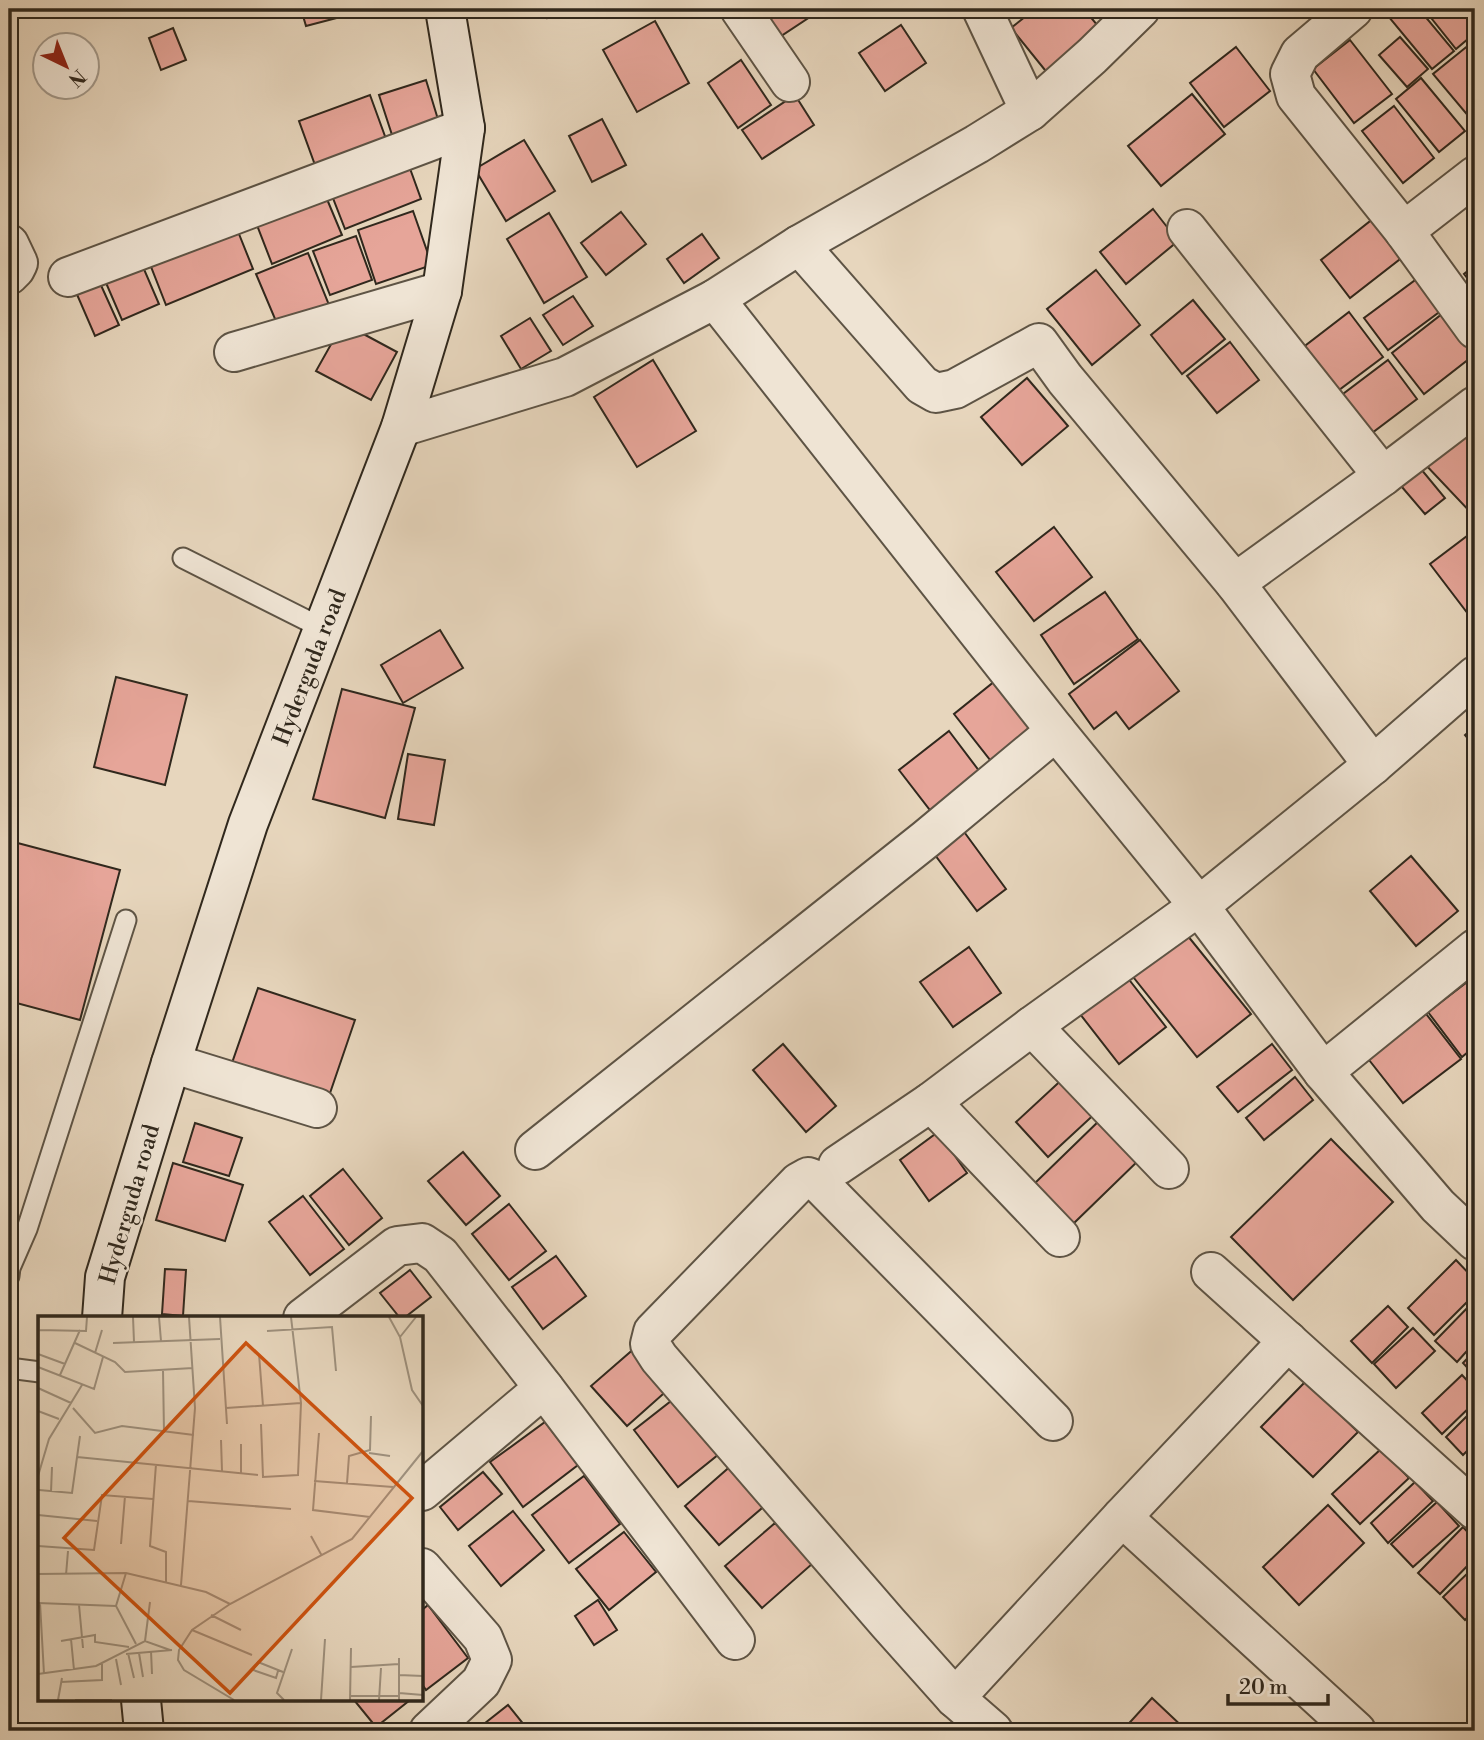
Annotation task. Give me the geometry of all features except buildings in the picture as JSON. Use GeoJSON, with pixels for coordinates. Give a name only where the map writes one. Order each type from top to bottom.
{"type":"FeatureCollection","features":[{"type":"Feature","properties":{"kind":"street","name":"Hyderguda road"},"geometry":{"type":"LineString","coordinates":[[102,1316],[105,1277],[170,1063],[248,824],[401,427],[442,292],[465,128],[445,9]]}},
{"type":"Feature","properties":{"kind":"street"},"geometry":{"type":"LineString","coordinates":[[740,9],[790,82]]}},
{"type":"Feature","properties":{"kind":"street"},"geometry":{"type":"LineString","coordinates":[[982,9],[1030,111]]}},
{"type":"Feature","properties":{"kind":"street"},"geometry":{"type":"LineString","coordinates":[[401,427],[565,377],[715,299],[799,245],[978,144],[1030,111],[1140,9]]}},
{"type":"Feature","properties":{"kind":"street"},"geometry":{"type":"LineString","coordinates":[[1353,9],[1300,54],[1290,74],[1296,96],[1404,231],[1475,329]]}},
{"type":"Feature","properties":{"kind":"street"},"geometry":{"type":"LineString","coordinates":[[68,277],[465,128]]}},
{"type":"Feature","properties":{"kind":"street"},"geometry":{"type":"LineString","coordinates":[[1404,231],[1475,176]]}},
{"type":"Feature","properties":{"kind":"street"},"geometry":{"type":"LineString","coordinates":[[1186,229],[1383,476]]}},
{"type":"Feature","properties":{"kind":"street"},"geometry":{"type":"LineString","coordinates":[[9,244],[18,263],[9,275]]}},
{"type":"Feature","properties":{"kind":"street"},"geometry":{"type":"LineString","coordinates":[[799,245],[922,385],[936,393],[955,389],[1039,342],[1074,390],[1234,583],[1373,765]]}},
{"type":"Feature","properties":{"kind":"street"},"geometry":{"type":"LineString","coordinates":[[234,352],[442,292]]}},
{"type":"Feature","properties":{"kind":"street"},"geometry":{"type":"LineString","coordinates":[[715,299],[1056,731],[1199,906],[1323,1072],[1438,1206],[1475,1241]]}},
{"type":"Feature","properties":{"kind":"street"},"geometry":{"type":"LineString","coordinates":[[1234,583],[1475,406]]}},
{"type":"Feature","properties":{"kind":"street"},"geometry":{"type":"LineString","coordinates":[[838,1166],[1199,906],[1373,765],[1475,676]]}},
{"type":"Feature","properties":{"kind":"street"},"geometry":{"type":"LineString","coordinates":[[535,1150],[926,839],[1056,731]]}},
{"type":"Feature","properties":{"kind":"street"},"geometry":{"type":"LineString","coordinates":[[1323,1072],[1475,950]]}},
{"type":"Feature","properties":{"kind":"street"},"geometry":{"type":"LineString","coordinates":[[1032,1026],[1169,1169]]}},
{"type":"Feature","properties":{"kind":"street"},"geometry":{"type":"LineString","coordinates":[[170,1063],[317,1108]]}},
{"type":"Feature","properties":{"kind":"street"},"geometry":{"type":"LineString","coordinates":[[931,1101],[1060,1237]]}},
{"type":"Feature","properties":{"kind":"street"},"geometry":{"type":"LineString","coordinates":[[993,1731],[955,1698],[888,1623],[659,1358],[650,1344],[653,1332],[799,1182],[808,1177],[816,1180],[1053,1421]]}},
{"type":"Feature","properties":{"kind":"street"},"geometry":{"type":"LineString","coordinates":[[306,1316],[397,1246],[422,1244],[440,1255],[735,1640]]}},
{"type":"Feature","properties":{"kind":"street"},"geometry":{"type":"LineString","coordinates":[[1211,1272],[1475,1510]]}},
{"type":"Feature","properties":{"kind":"street"},"geometry":{"type":"LineString","coordinates":[[955,1698],[1289,1342]]}},
{"type":"Feature","properties":{"kind":"street"},"geometry":{"type":"LineString","coordinates":[[424,1489],[544,1388]]}},
{"type":"Feature","properties":{"kind":"street"},"geometry":{"type":"LineString","coordinates":[[1122,1517],[1356,1731]]}},
{"type":"Feature","properties":{"kind":"street"},"geometry":{"type":"LineString","coordinates":[[424,1570],[483,1638],[492,1660],[481,1682],[429,1731]]}},
{"type":"Feature","properties":{"kind":"lane"},"geometry":{"type":"LineString","coordinates":[[183,558],[324,629]]}},
{"type":"Feature","properties":{"kind":"lane"},"geometry":{"type":"LineString","coordinates":[[9,1270],[27,1229],[126,920]]}},
{"type":"Feature","properties":{"kind":"lane"},"geometry":{"type":"LineString","coordinates":[[10,1364],[38,1371]]}}]}
